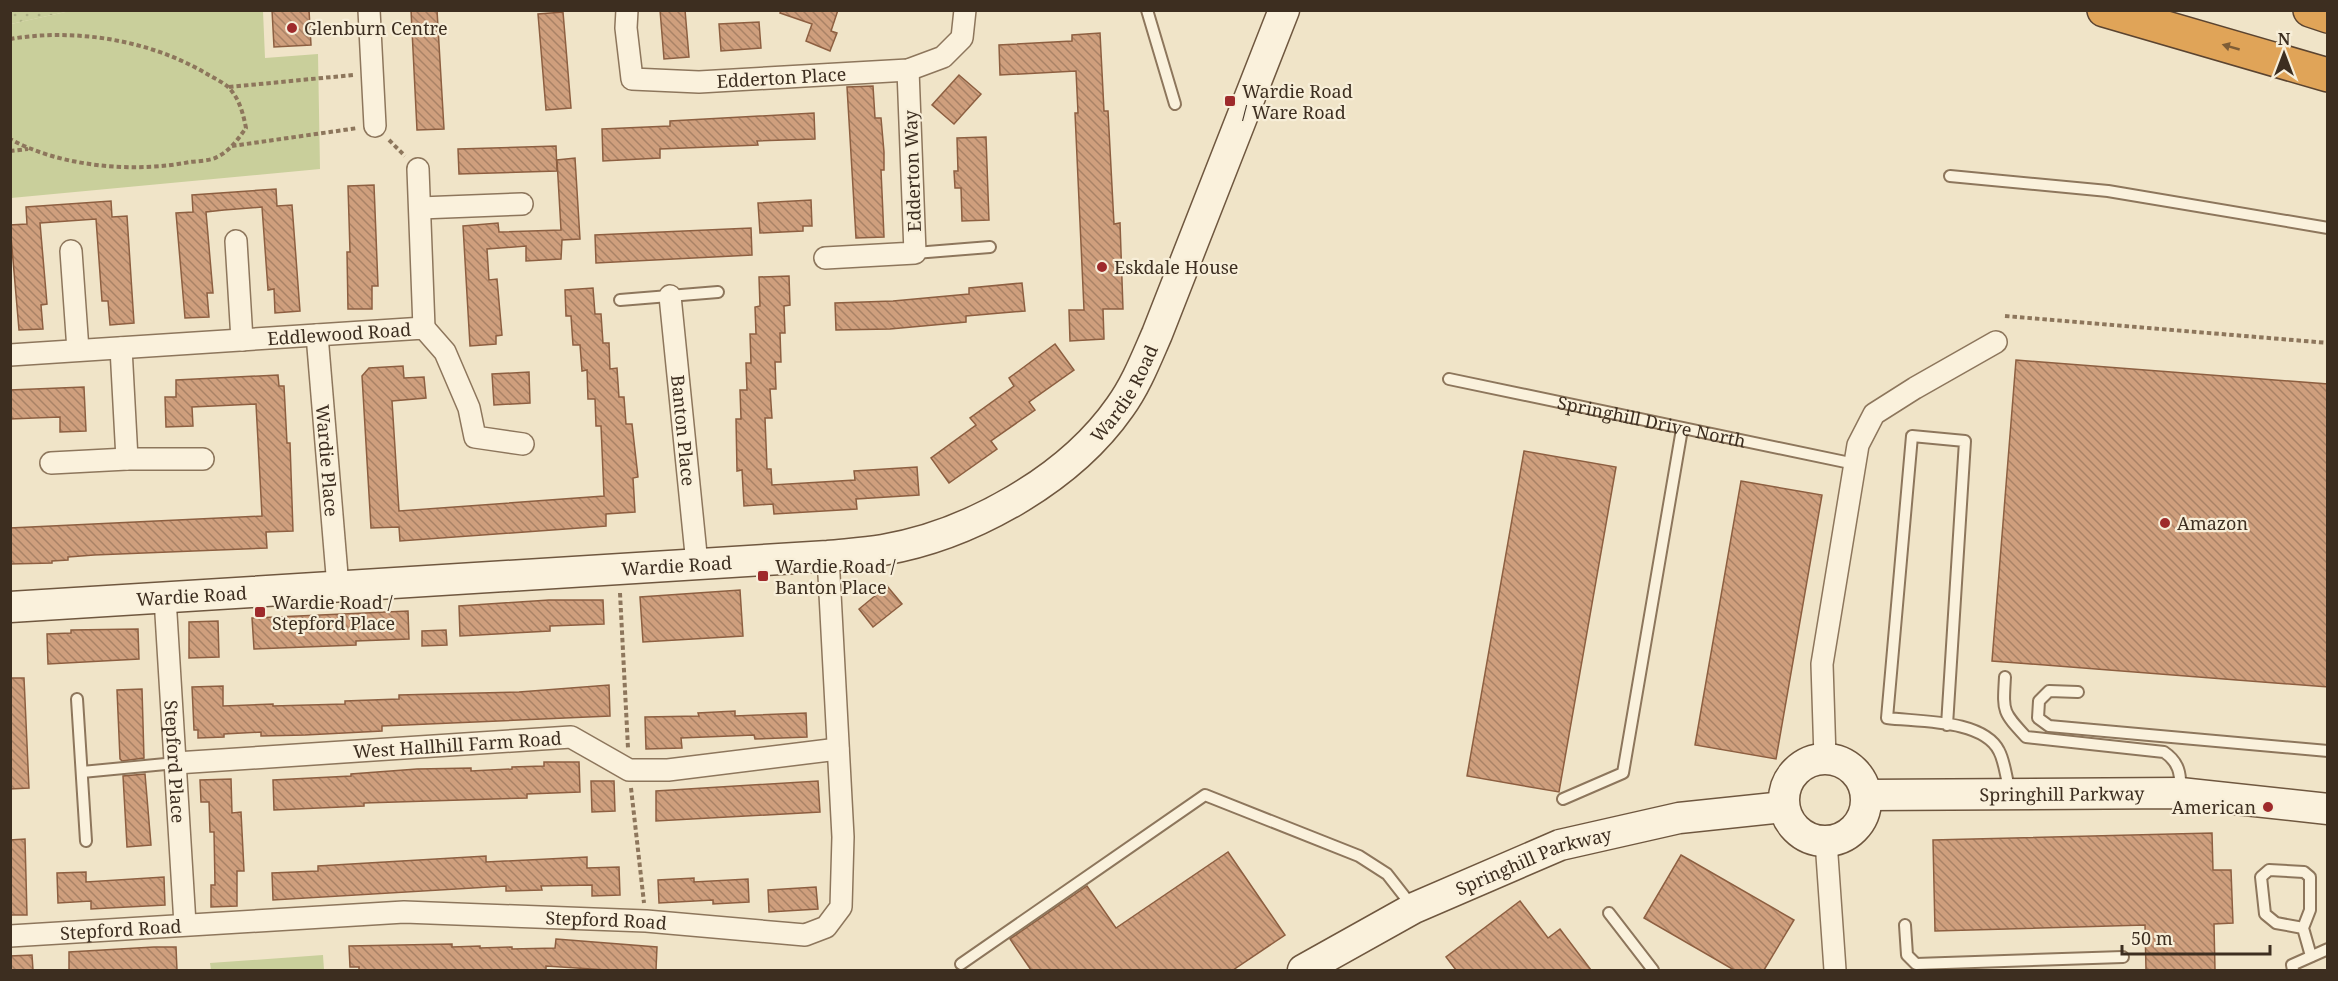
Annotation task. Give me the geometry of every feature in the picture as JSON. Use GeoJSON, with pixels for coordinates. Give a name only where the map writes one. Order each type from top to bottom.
{"type":"FeatureCollection","features":[{"type":"Feature","properties":{"kind":"highway"},"geometry":{"type":"LineString","coordinates":[[2104,10],[2328,75]]}},
{"type":"Feature","properties":{"kind":"highway"},"geometry":{"type":"LineString","coordinates":[[2310,10],[2328,16]]}},
{"type":"Feature","properties":{"kind":"street"},"geometry":{"type":"LineString","coordinates":[[369,10],[375,126]]}},
{"type":"Feature","properties":{"kind":"street","name":"Edderton Place"},"geometry":{"type":"LineString","coordinates":[[627,10],[626,28],[632,79],[699,81],[908,70],[942,57],[962,38],[965,10]]}},
{"type":"Feature","properties":{"kind":"street","name":"Wardie Road"},"geometry":{"type":"LineString","coordinates":[[10,607],[828,556],[884,550],[915,542],[981,518],[1026,493],[1064,465],[1094,439],[1120,407],[1153,344],[1284,10]]}},
{"type":"Feature","properties":{"kind":"street","name":"Edderton Way"},"geometry":{"type":"LineString","coordinates":[[825,258],[915,253],[908,70]]}},
{"type":"Feature","properties":{"kind":"street"},"geometry":{"type":"LineString","coordinates":[[418,169],[424,328]]}},
{"type":"Feature","properties":{"kind":"street"},"geometry":{"type":"LineString","coordinates":[[420,208],[522,204]]}},
{"type":"Feature","properties":{"kind":"street"},"geometry":{"type":"LineString","coordinates":[[236,241],[242,340]]}},
{"type":"Feature","properties":{"kind":"street"},"geometry":{"type":"LineString","coordinates":[[71,251],[78,350]]}},
{"type":"Feature","properties":{"kind":"street","name":"Banton Place"},"geometry":{"type":"LineString","coordinates":[[670,296],[697,564]]}},
{"type":"Feature","properties":{"kind":"street","name":"Eddlewood Road"},"geometry":{"type":"LineString","coordinates":[[10,355],[424,328],[445,352],[469,408],[475,437],[523,444]]}},
{"type":"Feature","properties":{"kind":"street","name":"Wardie Place"},"geometry":{"type":"LineString","coordinates":[[317,335],[338,587]]}},
{"type":"Feature","properties":{"kind":"street"},"geometry":{"type":"LineString","coordinates":[[1825,758],[1822,664],[1860,439],[1874,414],[1996,342]]}},
{"type":"Feature","properties":{"kind":"street"},"geometry":{"type":"LineString","coordinates":[[121,348],[128,459]]}},
{"type":"Feature","properties":{"kind":"street"},"geometry":{"type":"LineString","coordinates":[[51,463],[128,459],[203,459]]}},
{"type":"Feature","properties":{"kind":"street","name":"Stepford Road"},"geometry":{"type":"LineString","coordinates":[[10,936],[404,912],[563,920],[646,921],[805,935],[826,927],[840,907],[843,837],[828,556]]}},
{"type":"Feature","properties":{"kind":"street","name":"Stepford Place"},"geometry":{"type":"LineString","coordinates":[[165,598],[186,924]]}},
{"type":"Feature","properties":{"kind":"street","name":"West Hallhill Farm Road"},"geometry":{"type":"LineString","coordinates":[[176,764],[571,737],[629,770],[668,770],[838,749]]}},
{"type":"Feature","properties":{"kind":"street"},"geometry":{"type":"LineString","coordinates":[[1825,758],[1848,765],[1864,784],[1867,795],[1866,809],[1861,822],[1852,832],[1840,839],[1826,841],[1815,840],[1794,828],[1784,807],[1784,792],[1789,779],[1798,768],[1811,761],[1825,758]]}},
{"type":"Feature","properties":{"kind":"street","name":"Springhill Parkway"},"geometry":{"type":"LineString","coordinates":[[1867,795],[2180,794],[2328,809]]}},
{"type":"Feature","properties":{"kind":"street","name":"Springhill Parkway"},"geometry":{"type":"LineString","coordinates":[[1303,970],[1414,908],[1560,845],[1679,818],[1784,807]]}},
{"type":"Feature","properties":{"kind":"street"},"geometry":{"type":"LineString","coordinates":[[1826,841],[1835,970]]}},
{"type":"Feature","properties":{"kind":"lane"},"geometry":{"type":"LineString","coordinates":[[1147,10],[1174,104]]}},
{"type":"Feature","properties":{"kind":"lane"},"geometry":{"type":"LineString","coordinates":[[1950,177],[2108,191],[2328,228]]}},
{"type":"Feature","properties":{"kind":"lane"},"geometry":{"type":"LineString","coordinates":[[915,253],[990,247]]}},
{"type":"Feature","properties":{"kind":"lane"},"geometry":{"type":"LineString","coordinates":[[620,300],[718,292]]}},
{"type":"Feature","properties":{"kind":"lane","name":"Springhill Drive North"},"geometry":{"type":"LineString","coordinates":[[1449,379],[1855,464]]}},
{"type":"Feature","properties":{"kind":"lane"},"geometry":{"type":"LineString","coordinates":[[1563,799],[1623,773],[1683,429]]}},
{"type":"Feature","properties":{"kind":"lane"},"geometry":{"type":"LineString","coordinates":[[1947,725],[1965,441],[1911,436],[1887,718],[1947,725],[1967,727],[1985,735],[1999,750],[2011,794]]}},
{"type":"Feature","properties":{"kind":"lane"},"geometry":{"type":"LineString","coordinates":[[2005,677],[2003,706],[2009,718],[2026,737],[2164,752],[2174,759],[2181,775],[2180,794]]}},
{"type":"Feature","properties":{"kind":"lane"},"geometry":{"type":"LineString","coordinates":[[2078,692],[2049,691],[2039,701],[2038,718],[2049,726],[2084,730],[2328,751]]}},
{"type":"Feature","properties":{"kind":"lane"},"geometry":{"type":"LineString","coordinates":[[77,699],[86,841]]}},
{"type":"Feature","properties":{"kind":"lane"},"geometry":{"type":"LineString","coordinates":[[82,772],[176,764]]}},
{"type":"Feature","properties":{"kind":"lane"},"geometry":{"type":"LineString","coordinates":[[962,964],[1205,795],[1359,856],[1387,874],[1414,908]]}},
{"type":"Feature","properties":{"kind":"lane"},"geometry":{"type":"LineString","coordinates":[[2303,928],[2276,923],[2265,914],[2261,877],[2269,870],[2304,872],[2310,877],[2310,910],[2303,928],[2311,956]]}},
{"type":"Feature","properties":{"kind":"lane"},"geometry":{"type":"LineString","coordinates":[[1609,913],[1653,970]]}},
{"type":"Feature","properties":{"kind":"lane"},"geometry":{"type":"LineString","coordinates":[[1905,925],[1906,955],[1916,964],[2016,966],[2123,957]]}},
{"type":"Feature","properties":{"kind":"lane"},"geometry":{"type":"LineString","coordinates":[[2293,970],[2292,965],[2328,949]]}},
{"type":"Feature","properties":{"kind":"path"},"geometry":{"type":"LineString","coordinates":[[10,39],[41,34],[115,39],[187,62],[228,87],[243,108],[246,128],[232,146],[217,157],[162,168],[103,167],[28,149],[10,139]]}},
{"type":"Feature","properties":{"kind":"path"},"geometry":{"type":"LineString","coordinates":[[228,87],[372,74]]}},
{"type":"Feature","properties":{"kind":"path"},"geometry":{"type":"LineString","coordinates":[[232,146],[375,126],[418,169]]}},
{"type":"Feature","properties":{"kind":"path"},"geometry":{"type":"LineString","coordinates":[[10,151],[28,149]]}},
{"type":"Feature","properties":{"kind":"path"},"geometry":{"type":"LineString","coordinates":[[2005,316],[2328,344]]}},
{"type":"Feature","properties":{"kind":"green space"},"geometry":{"type":"Polygon","coordinates":[[[11,10],[70,11],[11,24],[11,10]]]}},
{"type":"Feature","properties":{"kind":"green space"},"geometry":{"type":"Polygon","coordinates":[[[70,11],[263,11],[265,58],[318,54],[320,169],[11,198],[11,24],[70,11]]]}},
{"type":"Feature","properties":{"kind":"green space"},"geometry":{"type":"Polygon","coordinates":[[[323,955],[324,970],[211,970],[210,963],[323,955]]]}},
{"type":"Feature","properties":{"kind":"building","name":"Glenburn Centre"},"geometry":{"type":"Polygon","coordinates":[[[272,10],[309,10],[311,45],[274,47],[272,10]]]}},
{"type":"Feature","properties":{"kind":"building"},"geometry":{"type":"Polygon","coordinates":[[[411,10],[437,10],[444,129],[417,130],[411,10]]]}},
{"type":"Feature","properties":{"kind":"building"},"geometry":{"type":"Polygon","coordinates":[[[660,10],[685,10],[689,57],[664,59],[660,10]]]}},
{"type":"Feature","properties":{"kind":"building"},"geometry":{"type":"Polygon","coordinates":[[[781,10],[838,10],[831,31],[837,33],[830,51],[806,41],[812,24],[780,13],[781,10]]]}},
{"type":"Feature","properties":{"kind":"building"},"geometry":{"type":"Polygon","coordinates":[[[563,12],[571,108],[546,110],[538,14],[563,12]]]}},
{"type":"Feature","properties":{"kind":"building"},"geometry":{"type":"Polygon","coordinates":[[[759,22],[761,48],[721,51],[719,24],[759,22]]]}},
{"type":"Feature","properties":{"kind":"building"},"geometry":{"type":"Polygon","coordinates":[[[1100,33],[1104,111],[1108,111],[1114,224],[1120,223],[1123,309],[1103,309],[1104,339],[1070,341],[1069,310],[1084,310],[1075,113],[1078,113],[1076,71],[1000,75],[999,45],[1072,41],[1072,35],[1100,33]]]}},
{"type":"Feature","properties":{"kind":"building"},"geometry":{"type":"Polygon","coordinates":[[[959,75],[981,94],[954,124],[932,105],[959,75]]]}},
{"type":"Feature","properties":{"kind":"building"},"geometry":{"type":"Polygon","coordinates":[[[873,86],[875,118],[881,118],[884,152],[884,170],[881,170],[884,237],[856,238],[847,87],[873,86]]]}},
{"type":"Feature","properties":{"kind":"building"},"geometry":{"type":"Polygon","coordinates":[[[814,113],[815,139],[757,141],[758,145],[660,149],[660,158],[603,161],[602,129],[670,126],[670,121],[814,113]]]}},
{"type":"Feature","properties":{"kind":"building"},"geometry":{"type":"Polygon","coordinates":[[[986,137],[989,220],[962,221],[961,188],[955,188],[954,171],[958,171],[957,138],[986,137]]]}},
{"type":"Feature","properties":{"kind":"building"},"geometry":{"type":"Polygon","coordinates":[[[556,146],[557,171],[459,174],[458,149],[556,146]]]}},
{"type":"Feature","properties":{"kind":"building"},"geometry":{"type":"Polygon","coordinates":[[[575,158],[580,239],[562,240],[561,259],[526,261],[526,246],[487,249],[489,280],[497,279],[502,335],[496,336],[496,344],[470,346],[463,226],[498,223],[499,232],[561,230],[557,160],[575,158]]]}},
{"type":"Feature","properties":{"kind":"building"},"geometry":{"type":"Polygon","coordinates":[[[374,185],[378,286],[372,286],[372,309],[348,309],[347,252],[350,252],[348,186],[374,185]]]}},
{"type":"Feature","properties":{"kind":"building"},"geometry":{"type":"Polygon","coordinates":[[[276,189],[277,206],[292,205],[300,311],[275,313],[274,289],[268,290],[262,207],[206,212],[213,293],[207,293],[209,317],[185,318],[176,213],[193,212],[192,195],[276,189]]]}},
{"type":"Feature","properties":{"kind":"building"},"geometry":{"type":"Polygon","coordinates":[[[811,200],[812,226],[803,226],[803,231],[760,233],[758,203],[811,200]]]}},
{"type":"Feature","properties":{"kind":"building"},"geometry":{"type":"Polygon","coordinates":[[[111,201],[112,217],[127,216],[134,323],[110,325],[108,301],[102,301],[96,219],[40,223],[47,304],[41,305],[43,329],[19,330],[10,225],[27,224],[26,207],[111,201]]]}},
{"type":"Feature","properties":{"kind":"building"},"geometry":{"type":"Polygon","coordinates":[[[751,228],[752,255],[596,263],[595,235],[751,228]]]}},
{"type":"Feature","properties":{"kind":"building"},"geometry":{"type":"Polygon","coordinates":[[[789,276],[790,305],[784,306],[785,333],[780,333],[781,362],[775,362],[776,389],[770,389],[772,418],[765,418],[767,469],[771,469],[772,485],[855,480],[854,471],[917,467],[919,495],[856,499],[857,509],[774,514],[773,504],[744,506],[742,470],[737,471],[736,419],[741,419],[740,390],[747,390],[746,363],[751,363],[750,334],[756,334],[755,307],[760,306],[759,277],[789,276]]]}},
{"type":"Feature","properties":{"kind":"building"},"geometry":{"type":"Polygon","coordinates":[[[1022,283],[1025,311],[966,316],[966,322],[890,329],[836,330],[835,303],[893,301],[969,294],[969,288],[1022,283]]]}},
{"type":"Feature","properties":{"kind":"building"},"geometry":{"type":"Polygon","coordinates":[[[593,288],[595,314],[601,314],[603,343],[609,343],[610,369],[617,368],[619,397],[624,397],[626,424],[632,424],[638,477],[633,478],[635,512],[606,514],[606,526],[400,541],[399,527],[371,528],[362,376],[369,368],[403,366],[404,378],[424,377],[426,398],[392,401],[399,511],[604,496],[601,426],[596,426],[595,399],[588,399],[587,370],[582,371],[580,345],[573,345],[571,316],[566,316],[565,290],[593,288]]]}},
{"type":"Feature","properties":{"kind":"building"},"geometry":{"type":"Polygon","coordinates":[[[1055,344],[1074,370],[1029,402],[1035,410],[991,441],[997,449],[949,483],[931,458],[976,425],[970,418],[1014,386],[1009,378],[1055,344]]]}},
{"type":"Feature","properties":{"kind":"building","name":"Amazon"},"geometry":{"type":"Polygon","coordinates":[[[2016,360],[2328,384],[2328,687],[1992,661],[2016,360]]]}},
{"type":"Feature","properties":{"kind":"building"},"geometry":{"type":"Polygon","coordinates":[[[529,372],[530,403],[494,405],[492,374],[529,372]]]}},
{"type":"Feature","properties":{"kind":"building"},"geometry":{"type":"Polygon","coordinates":[[[278,375],[279,386],[284,386],[287,443],[290,443],[293,531],[266,532],[267,548],[94,555],[68,557],[68,560],[52,561],[52,563],[10,564],[10,528],[262,516],[256,404],[192,407],[193,426],[166,427],[165,397],[176,397],[176,380],[278,375]]]}},
{"type":"Feature","properties":{"kind":"building"},"geometry":{"type":"Polygon","coordinates":[[[84,387],[86,431],[60,432],[60,417],[10,419],[10,390],[84,387]]]}},
{"type":"Feature","properties":{"kind":"building"},"geometry":{"type":"Polygon","coordinates":[[[1524,451],[1616,467],[1559,792],[1467,776],[1524,451]]]}},
{"type":"Feature","properties":{"kind":"building"},"geometry":{"type":"Polygon","coordinates":[[[1741,481],[1822,495],[1776,759],[1695,745],[1741,481]]]}},
{"type":"Feature","properties":{"kind":"building"},"geometry":{"type":"Polygon","coordinates":[[[887,586],[902,604],[873,627],[859,609],[887,586]]]}},
{"type":"Feature","properties":{"kind":"building"},"geometry":{"type":"Polygon","coordinates":[[[740,590],[743,636],[643,642],[640,597],[740,590]]]}},
{"type":"Feature","properties":{"kind":"building"},"geometry":{"type":"Polygon","coordinates":[[[549,600],[603,600],[604,624],[550,626],[550,631],[460,636],[459,606],[549,600]]]}},
{"type":"Feature","properties":{"kind":"building"},"geometry":{"type":"Polygon","coordinates":[[[408,611],[409,639],[356,641],[356,645],[254,649],[252,618],[408,611]]]}},
{"type":"Feature","properties":{"kind":"building"},"geometry":{"type":"Polygon","coordinates":[[[218,621],[219,657],[189,658],[189,622],[218,621]]]}},
{"type":"Feature","properties":{"kind":"building"},"geometry":{"type":"Polygon","coordinates":[[[138,629],[139,659],[48,664],[47,634],[71,633],[71,630],[138,629]]]}},
{"type":"Feature","properties":{"kind":"building"},"geometry":{"type":"Polygon","coordinates":[[[446,630],[447,645],[422,646],[422,631],[446,630]]]}},
{"type":"Feature","properties":{"kind":"building"},"geometry":{"type":"Polygon","coordinates":[[[10,678],[24,678],[29,788],[10,789],[10,678]]]}},
{"type":"Feature","properties":{"kind":"building"},"geometry":{"type":"Polygon","coordinates":[[[609,685],[610,716],[382,726],[382,731],[305,735],[261,736],[261,732],[198,738],[198,730],[194,730],[192,687],[223,686],[223,706],[273,704],[273,706],[345,704],[345,701],[399,699],[399,695],[519,692],[609,685]]]}},
{"type":"Feature","properties":{"kind":"building"},"geometry":{"type":"Polygon","coordinates":[[[142,689],[144,758],[122,761],[120,759],[117,690],[142,689]]]}},
{"type":"Feature","properties":{"kind":"building"},"geometry":{"type":"Polygon","coordinates":[[[735,711],[735,716],[806,713],[807,737],[755,739],[754,735],[681,738],[682,748],[646,749],[645,717],[699,716],[698,713],[735,711]]]}},
{"type":"Feature","properties":{"kind":"building"},"geometry":{"type":"Polygon","coordinates":[[[544,762],[579,762],[580,792],[527,794],[527,798],[364,803],[364,806],[274,810],[273,780],[351,776],[351,774],[417,769],[471,768],[471,771],[512,769],[512,767],[544,766],[544,762]]]}},
{"type":"Feature","properties":{"kind":"building"},"geometry":{"type":"Polygon","coordinates":[[[145,774],[151,845],[127,847],[123,776],[145,774]]]}},
{"type":"Feature","properties":{"kind":"building"},"geometry":{"type":"Polygon","coordinates":[[[231,779],[232,813],[241,812],[244,871],[237,871],[237,906],[211,907],[211,885],[215,885],[214,832],[210,832],[209,802],[201,802],[200,780],[231,779]]]}},
{"type":"Feature","properties":{"kind":"building"},"geometry":{"type":"Polygon","coordinates":[[[591,781],[614,781],[615,811],[592,812],[591,781]]]}},
{"type":"Feature","properties":{"kind":"building"},"geometry":{"type":"Polygon","coordinates":[[[818,781],[820,812],[656,821],[656,791],[818,781]]]}},
{"type":"Feature","properties":{"kind":"building"},"geometry":{"type":"Polygon","coordinates":[[[2212,833],[2213,870],[2231,870],[2233,923],[2214,924],[2215,970],[2146,970],[2145,925],[1935,931],[1933,840],[2212,833]]]}},
{"type":"Feature","properties":{"kind":"building"},"geometry":{"type":"Polygon","coordinates":[[[25,839],[27,915],[10,915],[10,840],[25,839]]]}},
{"type":"Feature","properties":{"kind":"building"},"geometry":{"type":"Polygon","coordinates":[[[1228,852],[1285,935],[1233,970],[1031,970],[1010,939],[1087,886],[1116,928],[1228,852]]]}},
{"type":"Feature","properties":{"kind":"building"},"geometry":{"type":"Polygon","coordinates":[[[1681,855],[1794,920],[1764,970],[1734,970],[1644,918],[1681,855]]]}},
{"type":"Feature","properties":{"kind":"building"},"geometry":{"type":"Polygon","coordinates":[[[486,856],[486,862],[587,857],[587,868],[619,867],[620,895],[592,896],[592,885],[541,886],[542,890],[506,891],[506,886],[273,900],[272,873],[318,871],[318,866],[486,856]]]}},
{"type":"Feature","properties":{"kind":"building"},"geometry":{"type":"Polygon","coordinates":[[[86,872],[86,882],[164,877],[165,905],[91,909],[91,901],[58,903],[57,873],[86,872]]]}},
{"type":"Feature","properties":{"kind":"building"},"geometry":{"type":"Polygon","coordinates":[[[694,878],[694,882],[748,879],[749,902],[713,904],[713,900],[659,903],[658,880],[694,878]]]}},
{"type":"Feature","properties":{"kind":"building"},"geometry":{"type":"Polygon","coordinates":[[[816,887],[818,909],[769,912],[768,890],[816,887]]]}},
{"type":"Feature","properties":{"kind":"building"},"geometry":{"type":"Polygon","coordinates":[[[1520,901],[1548,938],[1560,929],[1591,970],[1456,970],[1446,957],[1520,901]]]}},
{"type":"Feature","properties":{"kind":"building"},"geometry":{"type":"Polygon","coordinates":[[[556,939],[657,947],[656,970],[546,966],[546,970],[359,970],[359,967],[350,967],[349,946],[452,944],[452,947],[555,948],[556,939]]]}},
{"type":"Feature","properties":{"kind":"building"},"geometry":{"type":"Polygon","coordinates":[[[176,947],[177,970],[69,970],[69,952],[176,947]]]}},
{"type":"Feature","properties":{"kind":"building"},"geometry":{"type":"Polygon","coordinates":[[[32,955],[33,970],[10,970],[10,956],[32,955]]]}},
{"type":"Feature","properties":{"kind":"place","name":"Glenburn Centre"},"geometry":{"type":"Point","coordinates":[292,28]}},
{"type":"Feature","properties":{"kind":"place","name":"Wardie Road / Ware Road"},"geometry":{"type":"Point","coordinates":[1230,101]}},
{"type":"Feature","properties":{"kind":"place","name":"Eskdale House"},"geometry":{"type":"Point","coordinates":[1102,267]}},
{"type":"Feature","properties":{"kind":"place","name":"Amazon"},"geometry":{"type":"Point","coordinates":[2165,523]}},
{"type":"Feature","properties":{"kind":"place","name":"Wardie Road / Banton Place"},"geometry":{"type":"Point","coordinates":[763,576]}},
{"type":"Feature","properties":{"kind":"place","name":"Wardie Road / Stepford Place"},"geometry":{"type":"Point","coordinates":[260,612]}},
{"type":"Feature","properties":{"kind":"place","name":"American"},"geometry":{"type":"Point","coordinates":[2268,807]}}]}
